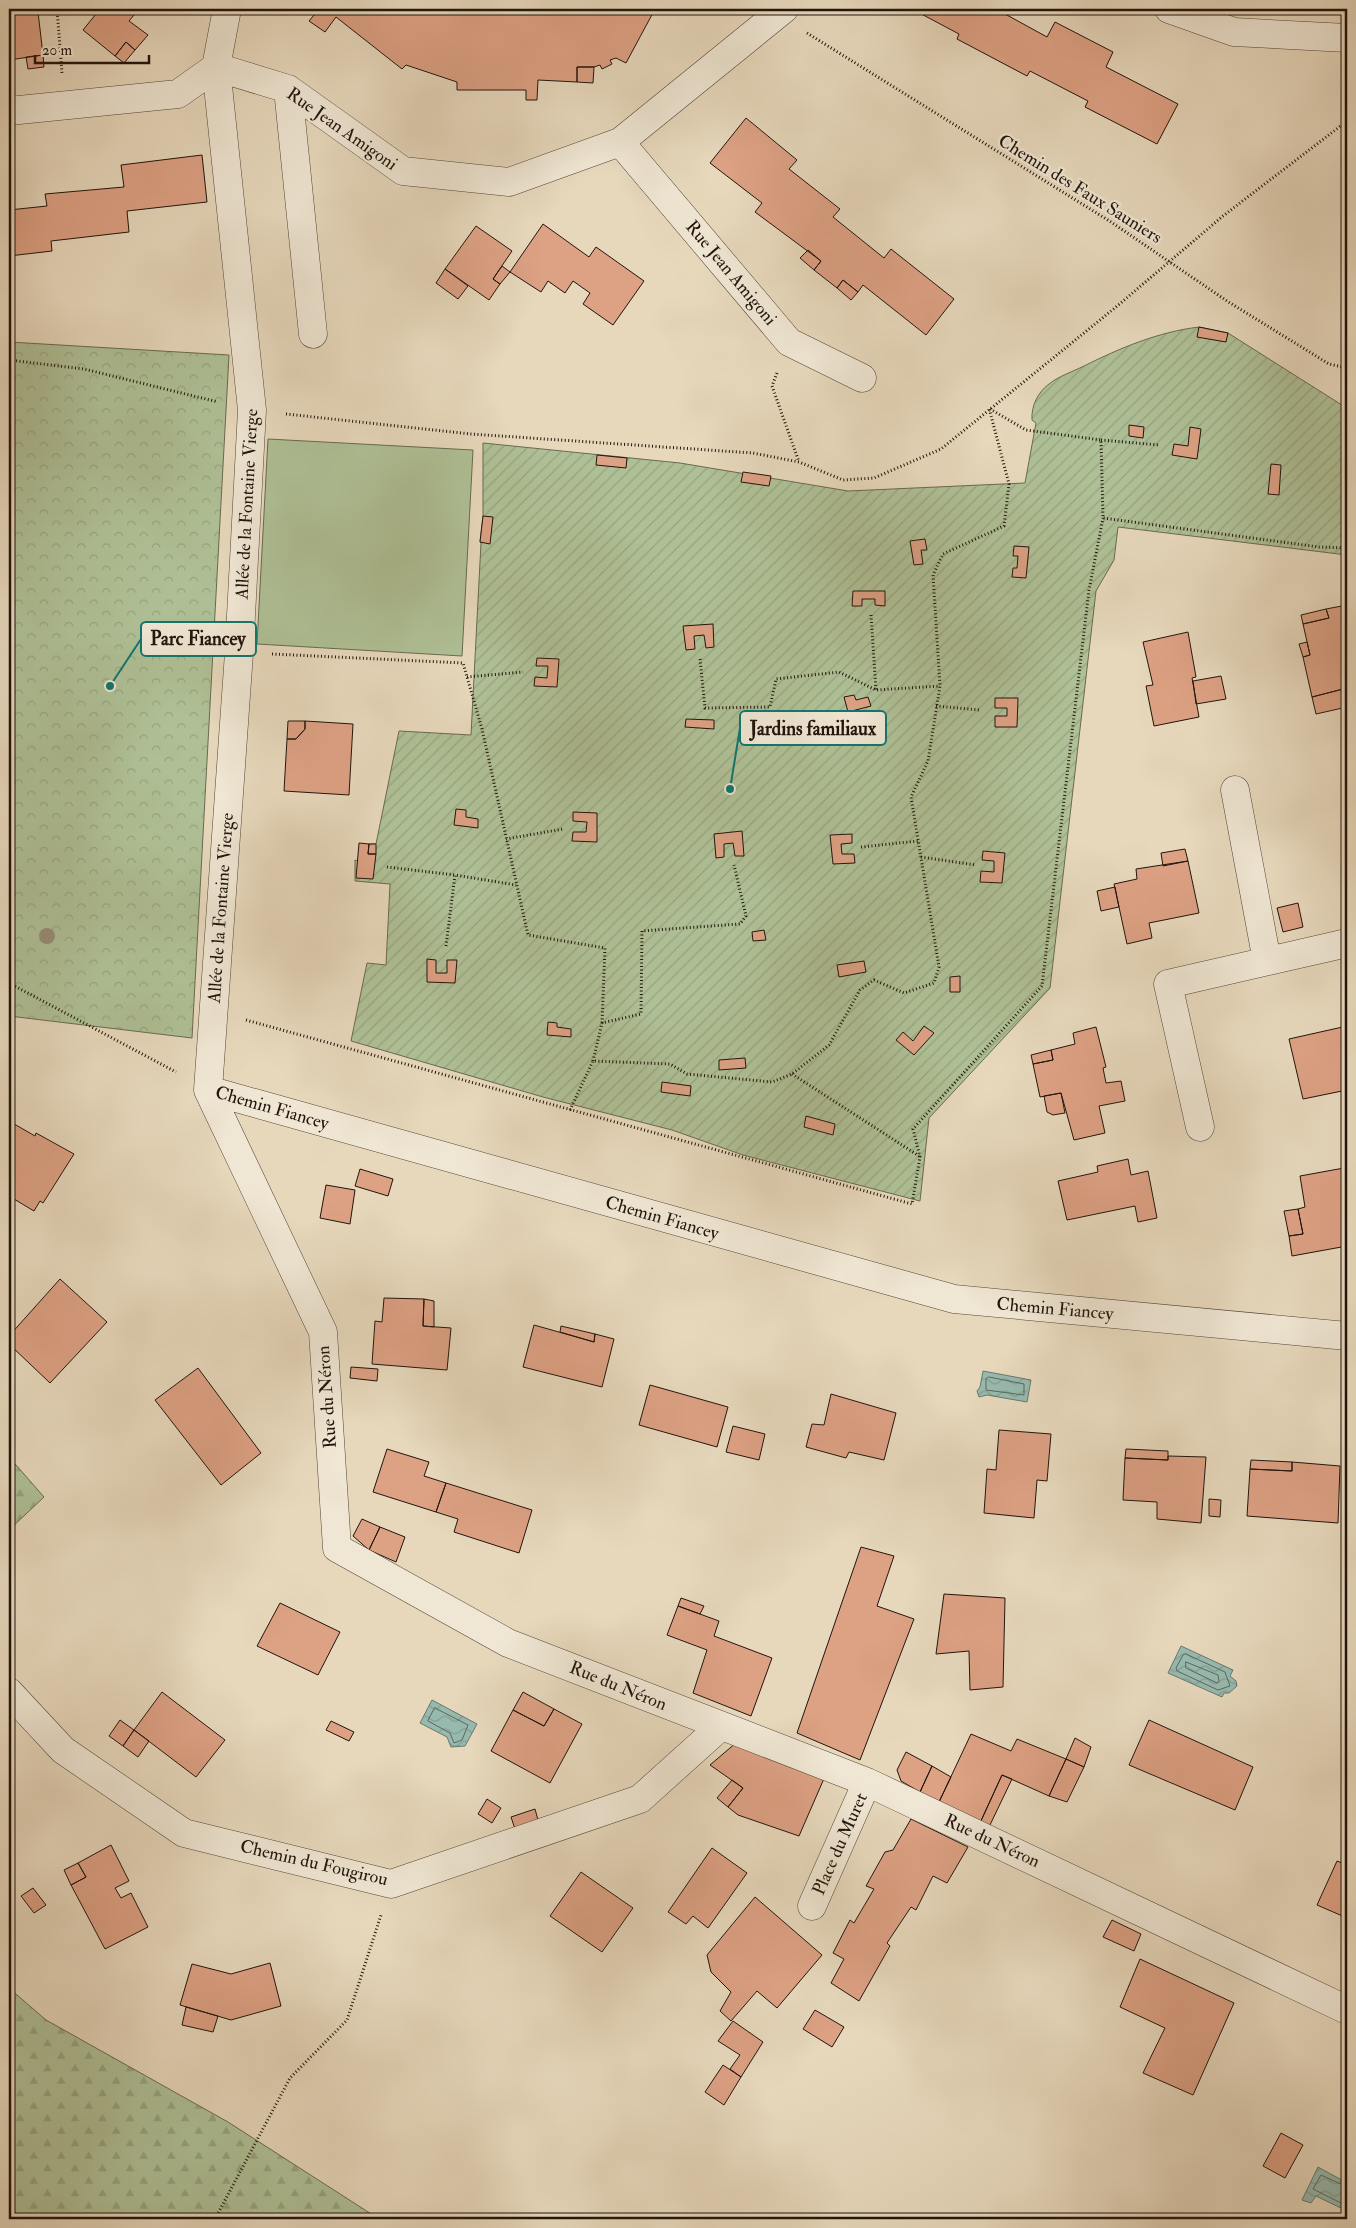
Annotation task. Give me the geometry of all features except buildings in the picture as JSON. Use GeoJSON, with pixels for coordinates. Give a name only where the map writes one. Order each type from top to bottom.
{"type":"FeatureCollection","features":[{"type":"Feature","properties":{"kind":"street","name":"Allée de la Fontaine Vierge"},"geometry":{"type":"LineString","coordinates":[[208,1090],[240,652],[252,410],[216,67],[227,9]]}},
{"type":"Feature","properties":{"kind":"street"},"geometry":{"type":"LineString","coordinates":[[1169,9],[1234,32],[1347,38]]}},
{"type":"Feature","properties":{"kind":"street","name":"Rue Jean Amigoni"},"geometry":{"type":"LineString","coordinates":[[216,67],[288,89],[403,171],[510,182],[620,142],[792,18]]}},
{"type":"Feature","properties":{"kind":"street"},"geometry":{"type":"LineString","coordinates":[[9,111],[178,94],[216,67]]}},
{"type":"Feature","properties":{"kind":"street"},"geometry":{"type":"LineString","coordinates":[[288,89],[313,334]]}},
{"type":"Feature","properties":{"kind":"street","name":"Rue Jean Amigoni"},"geometry":{"type":"LineString","coordinates":[[620,142],[788,342],[862,378]]}},
{"type":"Feature","properties":{"kind":"street"},"geometry":{"type":"LineString","coordinates":[[1235,790],[1267,962]]}},
{"type":"Feature","properties":{"kind":"street"},"geometry":{"type":"LineString","coordinates":[[1200,1128],[1168,984],[1347,943]]}},
{"type":"Feature","properties":{"kind":"street","name":"Chemin Fiancey"},"geometry":{"type":"LineString","coordinates":[[208,1090],[954,1300],[1347,1336]]}},
{"type":"Feature","properties":{"kind":"street","name":"Rue du Néron"},"geometry":{"type":"LineString","coordinates":[[208,1090],[323,1332],[337,1548],[508,1643],[867,1782],[1347,2010]]}},
{"type":"Feature","properties":{"kind":"street","name":"Chemin du Fougirou"},"geometry":{"type":"LineString","coordinates":[[9,1692],[63,1750],[184,1833],[391,1884],[640,1799],[720,1726]]}},
{"type":"Feature","properties":{"kind":"street","name":"Place du Muret"},"geometry":{"type":"LineString","coordinates":[[812,1906],[867,1782]]}},
{"type":"Feature","properties":{"kind":"path"},"geometry":{"type":"LineString","coordinates":[[57,9],[64,105]]}},
{"type":"Feature","properties":{"kind":"path","name":"Chemin des Faux Sauniers"},"geometry":{"type":"LineString","coordinates":[[792,18],[1111,222],[1227,301],[1329,364],[1347,368]]}},
{"type":"Feature","properties":{"kind":"path"},"geometry":{"type":"LineString","coordinates":[[788,342],[772,386],[799,462]]}},
{"type":"Feature","properties":{"kind":"path"},"geometry":{"type":"LineString","coordinates":[[9,360],[84,369],[252,410]]}},
{"type":"Feature","properties":{"kind":"path"},"geometry":{"type":"LineString","coordinates":[[593,1061],[670,1064],[687,1074],[772,1082],[792,1074],[829,1045],[860,990],[874,980],[904,993],[934,983],[939,966],[911,797],[928,761],[940,686],[933,575],[943,554],[1004,526],[1008,484],[989,408],[1026,430],[1101,440],[1159,444]]}},
{"type":"Feature","properties":{"kind":"path"},"geometry":{"type":"LineString","coordinates":[[214,1011],[912,1204],[920,1157],[913,1129],[1042,986],[1089,590],[1103,518],[1101,440]]}},
{"type":"Feature","properties":{"kind":"path"},"geometry":{"type":"LineString","coordinates":[[1103,518],[1319,547],[1347,548]]}},
{"type":"Feature","properties":{"kind":"path"},"geometry":{"type":"LineString","coordinates":[[872,615],[876,690]]}},
{"type":"Feature","properties":{"kind":"path"},"geometry":{"type":"LineString","coordinates":[[240,652],[463,663],[482,729],[528,935],[605,948],[602,1024],[593,1061],[570,1110]]}},
{"type":"Feature","properties":{"kind":"path"},"geometry":{"type":"LineString","coordinates":[[700,659],[705,708],[770,706],[776,679],[839,672],[876,690],[940,686]]}},
{"type":"Feature","properties":{"kind":"path"},"geometry":{"type":"LineString","coordinates":[[466,677],[523,672]]}},
{"type":"Feature","properties":{"kind":"path"},"geometry":{"type":"LineString","coordinates":[[936,706],[980,710]]}},
{"type":"Feature","properties":{"kind":"path"},"geometry":{"type":"LineString","coordinates":[[506,839],[562,829]]}},
{"type":"Feature","properties":{"kind":"path"},"geometry":{"type":"LineString","coordinates":[[861,847],[918,841]]}},
{"type":"Feature","properties":{"kind":"path"},"geometry":{"type":"LineString","coordinates":[[921,857],[976,865]]}},
{"type":"Feature","properties":{"kind":"path"},"geometry":{"type":"LineString","coordinates":[[602,1024],[641,1014],[642,931],[740,924],[746,916],[734,864]]}},
{"type":"Feature","properties":{"kind":"path"},"geometry":{"type":"LineString","coordinates":[[387,866],[455,874],[516,885]]}},
{"type":"Feature","properties":{"kind":"path"},"geometry":{"type":"LineString","coordinates":[[446,946],[455,874]]}},
{"type":"Feature","properties":{"kind":"path","name":"Chemin Fiancey"},"geometry":{"type":"LineString","coordinates":[[9,983],[208,1090]]}},
{"type":"Feature","properties":{"kind":"path"},"geometry":{"type":"LineString","coordinates":[[792,1074],[920,1157]]}},
{"type":"Feature","properties":{"kind":"path"},"geometry":{"type":"LineString","coordinates":[[215,2219],[290,2078],[347,2020],[391,1884]]}},
{"type":"Feature","properties":{"kind":"path"},"geometry":{"type":"LineString","coordinates":[[9,2208],[24,2219]]}},
{"type":"Feature","properties":{"kind":"green space"},"geometry":{"type":"Polygon","coordinates":[[[1199,327],[1228,333],[1345,407],[1347,555],[1118,527],[1114,560],[1096,591],[1050,988],[929,1118],[920,1201],[743,1155],[672,1130],[543,1097],[351,1041],[367,963],[386,965],[390,884],[355,881],[355,860],[358,861],[369,844],[376,844],[399,731],[471,735],[480,542],[483,516],[483,443],[680,463],[848,491],[1025,483],[1036,423],[1032,420],[1033,410],[1036,400],[1045,387],[1061,376],[1125,347],[1154,337],[1199,327]]]}},
{"type":"Feature","properties":{"kind":"green space"},"geometry":{"type":"Polygon","coordinates":[[[9,342],[229,355],[192,1038],[9,1016],[9,342]]]}},
{"type":"Feature","properties":{"kind":"green space"},"geometry":{"type":"Polygon","coordinates":[[[268,439],[473,450],[462,656],[257,644],[268,439]]]}},
{"type":"Feature","properties":{"kind":"green space"},"geometry":{"type":"Polygon","coordinates":[[[9,1457],[44,1497],[9,1530],[9,1457]]]}},
{"type":"Feature","properties":{"kind":"green space"},"geometry":{"type":"Polygon","coordinates":[[[9,1988],[46,2020],[228,2122],[379,2219],[9,2219],[9,1988]]]}},
{"type":"Feature","properties":{"kind":"water"},"geometry":{"type":"Polygon","coordinates":[[[983,1371],[1031,1380],[1027,1402],[987,1395],[979,1397],[977,1391],[980,1387],[983,1371]]]}},
{"type":"Feature","properties":{"kind":"water"},"geometry":{"type":"Polygon","coordinates":[[[1181,1646],[1233,1670],[1230,1676],[1236,1681],[1237,1686],[1229,1693],[1224,1693],[1222,1697],[1168,1673],[1181,1646]]]}},
{"type":"Feature","properties":{"kind":"water"},"geometry":{"type":"Polygon","coordinates":[[[432,1700],[477,1724],[465,1746],[451,1747],[447,1737],[420,1723],[432,1700]]]}},
{"type":"Feature","properties":{"kind":"water"},"geometry":{"type":"Polygon","coordinates":[[[1318,2167],[1347,2183],[1347,2211],[1316,2196],[1311,2203],[1302,2200],[1318,2167]]]}},
{"type":"Feature","properties":{"kind":"place","name":"Parc Fiancey"},"geometry":{"type":"Point","coordinates":[110,686]}},
{"type":"Feature","properties":{"kind":"place","name":"Jardins familiaux"},"geometry":{"type":"Point","coordinates":[730,789]}}]}
